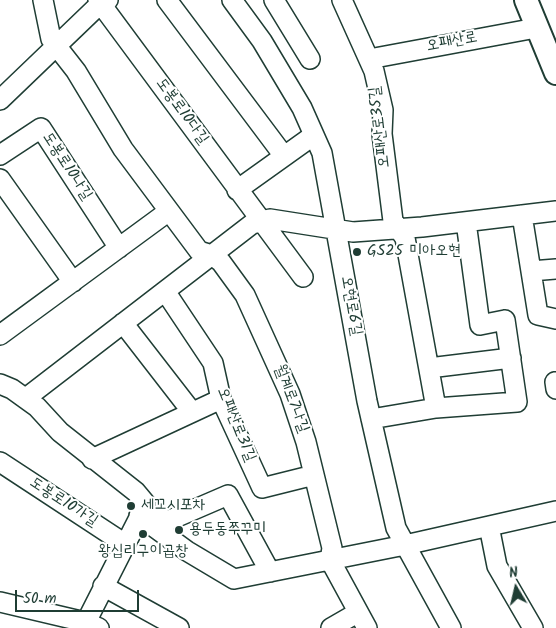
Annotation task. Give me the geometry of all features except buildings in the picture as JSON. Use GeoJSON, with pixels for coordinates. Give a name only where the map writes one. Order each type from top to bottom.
{"type":"FeatureCollection","features":[{"type":"Feature","properties":{"kind":"street"},"geometry":{"type":"LineString","coordinates":[[43,0],[51,39],[76,71],[123,148],[199,251],[212,255]]}},
{"type":"Feature","properties":{"kind":"street"},"geometry":{"type":"LineString","coordinates":[[167,0],[284,156]]}},
{"type":"Feature","properties":{"kind":"street","name":"오현로6길"},"geometry":{"type":"LineString","coordinates":[[232,0],[262,40],[302,108],[322,153],[371,419],[396,528],[451,628]]}},
{"type":"Feature","properties":{"kind":"street"},"geometry":{"type":"LineString","coordinates":[[274,0],[310,59]]}},
{"type":"Feature","properties":{"kind":"street","name":"오패산로35길"},"geometry":{"type":"LineString","coordinates":[[342,0],[374,71],[383,110],[382,134],[392,211],[394,221],[400,228]]}},
{"type":"Feature","properties":{"kind":"street"},"geometry":{"type":"LineString","coordinates":[[526,0],[556,73]]}},
{"type":"Feature","properties":{"kind":"street","name":"도봉로10다길"},"geometry":{"type":"LineString","coordinates":[[1,91],[57,45],[102,1],[260,222]]}},
{"type":"Feature","properties":{"kind":"street","name":"오패산로"},"geometry":{"type":"LineString","coordinates":[[368,59],[536,28]]}},
{"type":"Feature","properties":{"kind":"street","name":"도봉로10나길"},"geometry":{"type":"LineString","coordinates":[[0,155],[41,128],[119,248]]}},
{"type":"Feature","properties":{"kind":"street"},"geometry":{"type":"LineString","coordinates":[[237,190],[314,135]]}},
{"type":"Feature","properties":{"kind":"street"},"geometry":{"type":"LineString","coordinates":[[0,179],[72,282]]}},
{"type":"Feature","properties":{"kind":"street"},"geometry":{"type":"LineString","coordinates":[[26,398],[252,224],[270,219],[353,232],[466,222],[556,210]]}},
{"type":"Feature","properties":{"kind":"street"},"geometry":{"type":"LineString","coordinates":[[0,335],[169,211]]}},
{"type":"Feature","properties":{"kind":"street"},"geometry":{"type":"LineString","coordinates":[[522,215],[538,314],[556,319]]}},
{"type":"Feature","properties":{"kind":"street"},"geometry":{"type":"LineString","coordinates":[[260,222],[302,277]]}},
{"type":"Feature","properties":{"kind":"street"},"geometry":{"type":"LineString","coordinates":[[371,419],[436,408],[517,402],[505,320],[480,325],[466,222]]}},
{"type":"Feature","properties":{"kind":"street"},"geometry":{"type":"LineString","coordinates":[[400,228],[405,238],[436,408]]}},
{"type":"Feature","properties":{"kind":"street","name":"월계로7나길"},"geometry":{"type":"LineString","coordinates":[[212,255],[222,262],[245,295],[266,337],[290,394],[306,442],[332,548],[330,560]]}},
{"type":"Feature","properties":{"kind":"street"},"geometry":{"type":"LineString","coordinates":[[531,271],[556,269]]}},
{"type":"Feature","properties":{"kind":"street","name":"오패산로31길"},"geometry":{"type":"LineString","coordinates":[[165,291],[213,363],[221,399],[262,488],[314,475]]}},
{"type":"Feature","properties":{"kind":"street"},"geometry":{"type":"LineString","coordinates":[[123,323],[192,412]]}},
{"type":"Feature","properties":{"kind":"street"},"geometry":{"type":"LineString","coordinates":[[429,368],[511,358]]}},
{"type":"Feature","properties":{"kind":"street"},"geometry":{"type":"LineString","coordinates":[[0,384],[37,406],[60,432],[136,492],[146,504],[103,586],[89,626],[0,602]]}},
{"type":"Feature","properties":{"kind":"street"},"geometry":{"type":"LineString","coordinates":[[92,459],[221,399]]}},
{"type":"Feature","properties":{"kind":"street","name":"도봉로10가길"},"geometry":{"type":"LineString","coordinates":[[0,462],[125,544]]}},
{"type":"Feature","properties":{"kind":"street"},"geometry":{"type":"LineString","coordinates":[[139,516],[170,520],[228,495],[270,572]]}},
{"type":"Feature","properties":{"kind":"street"},"geometry":{"type":"LineString","coordinates":[[139,516],[187,551],[234,579],[405,545],[556,512]]}},
{"type":"Feature","properties":{"kind":"street"},"geometry":{"type":"LineString","coordinates":[[489,526],[498,566],[532,628]]}},
{"type":"Feature","properties":{"kind":"street"},"geometry":{"type":"LineString","coordinates":[[330,560],[362,620],[332,628]]}},
{"type":"Feature","properties":{"kind":"street"},"geometry":{"type":"LineString","coordinates":[[103,586],[179,628]]}},
{"type":"Feature","properties":{"kind":"place","name":"GS25 미아오현"},"geometry":{"type":"Point","coordinates":[357,252]}},
{"type":"Feature","properties":{"kind":"place","name":"세꼬시포차"},"geometry":{"type":"Point","coordinates":[131,506]}},
{"type":"Feature","properties":{"kind":"place","name":"용두동쭈꾸미"},"geometry":{"type":"Point","coordinates":[179,530]}},
{"type":"Feature","properties":{"kind":"place","name":"왕십리구이곱창"},"geometry":{"type":"Point","coordinates":[143,534]}}]}
